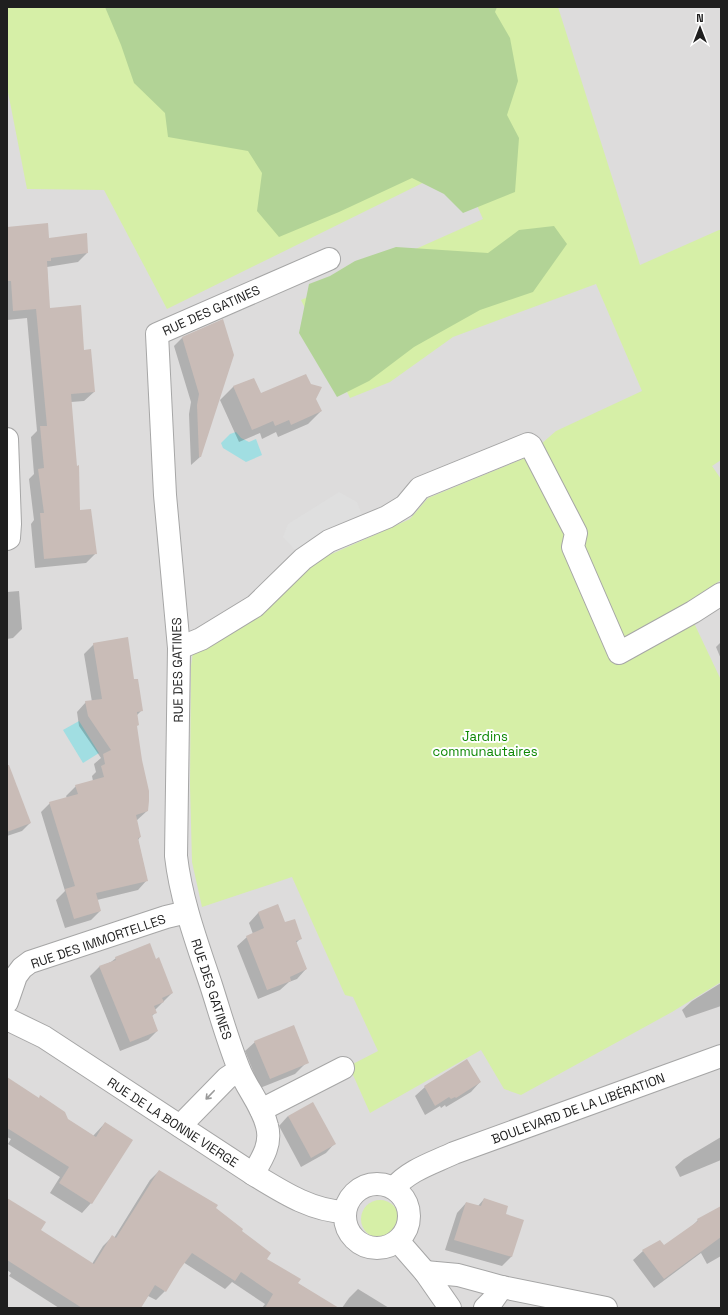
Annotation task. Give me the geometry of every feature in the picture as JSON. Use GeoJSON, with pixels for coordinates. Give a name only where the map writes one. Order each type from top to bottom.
{"type":"FeatureCollection","features":[{"type":"Feature","properties":{"kind":"street","name":"RUE DES GATINES"},"geometry":{"type":"LineString","coordinates":[[253,1174],[264,1156],[268,1145],[268,1126],[239,1070],[178,877],[176,856],[179,648],[165,495],[157,334],[329,259]]}},
{"type":"Feature","properties":{"kind":"street"},"geometry":{"type":"LineString","coordinates":[[7,439],[10,524],[9,538],[7,539]]}},
{"type":"Feature","properties":{"kind":"street"},"geometry":{"type":"LineString","coordinates":[[179,648],[201,639],[255,606],[303,559],[329,541],[387,517],[405,506],[420,488],[528,444],[532,446],[576,533],[572,547],[619,653],[693,612],[721,594]]}},
{"type":"Feature","properties":{"kind":"street","name":"RUE DES IMMORTELLES"},"geometry":{"type":"LineString","coordinates":[[7,1002],[16,976],[22,968],[30,962],[166,917],[188,912]]}},
{"type":"Feature","properties":{"kind":"street","name":"RUE DE LA BONNE VIERGE"},"geometry":{"type":"LineString","coordinates":[[7,1019],[44,1037],[286,1195],[331,1211],[345,1212]]}},
{"type":"Feature","properties":{"kind":"street","name":"BOULEVARD DE LA LIBÉRATION"},"geometry":{"type":"LineString","coordinates":[[394,1188],[401,1179],[412,1172],[454,1153],[721,1056]]}},
{"type":"Feature","properties":{"kind":"street"},"geometry":{"type":"LineString","coordinates":[[261,1110],[343,1068]]}},
{"type":"Feature","properties":{"kind":"street"},"geometry":{"type":"LineString","coordinates":[[180,1126],[227,1078],[239,1070]]}},
{"type":"Feature","properties":{"kind":"street"},"geometry":{"type":"LineString","coordinates":[[384,1184],[394,1188],[402,1195],[410,1214],[409,1224],[405,1234],[398,1241],[389,1246],[370,1248],[361,1244],[353,1238],[345,1221],[345,1212],[348,1201],[354,1193],[363,1186],[384,1184]]}},
{"type":"Feature","properties":{"kind":"street"},"geometry":{"type":"LineString","coordinates":[[398,1241],[425,1272],[450,1308]]}},
{"type":"Feature","properties":{"kind":"street"},"geometry":{"type":"LineString","coordinates":[[425,1272],[458,1275],[502,1287],[606,1308]]}},
{"type":"Feature","properties":{"kind":"street"},"geometry":{"type":"LineString","coordinates":[[485,1308],[502,1287]]}},
{"type":"Feature","properties":{"kind":"shaded area"},"geometry":{"type":"Polygon","coordinates":[[[7,7],[721,7],[721,1308],[7,1308],[7,7]]]}},
{"type":"Feature","properties":{"kind":"shaded area"},"geometry":{"type":"Polygon","coordinates":[[[339,492],[357,502],[366,526],[303,559],[283,537],[288,524],[339,492]]]}},
{"type":"Feature","properties":{"kind":"green space","name":"Jardins communautaires"},"geometry":{"type":"Polygon","coordinates":[[[7,7],[558,7],[640,265],[721,230],[721,460],[712,466],[721,479],[721,580],[685,604],[721,680],[721,982],[672,1012],[521,1095],[504,1089],[481,1050],[370,1113],[349,1066],[378,1051],[353,997],[345,995],[292,877],[202,907],[192,862],[190,785],[191,666],[193,652],[318,560],[410,519],[428,498],[525,458],[556,431],[642,391],[596,284],[453,337],[390,382],[350,398],[301,300],[483,219],[459,165],[167,309],[104,190],[27,189],[7,87],[7,7]]]}},
{"type":"Feature","properties":{"kind":"green space"},"geometry":{"type":"Polygon","coordinates":[[[105,7],[497,7],[495,12],[510,38],[518,81],[507,115],[519,138],[515,192],[463,213],[444,194],[412,178],[339,212],[279,237],[257,211],[262,173],[248,151],[168,137],[165,113],[134,83],[121,45],[105,7]]]}},
{"type":"Feature","properties":{"kind":"green space"},"geometry":{"type":"Polygon","coordinates":[[[554,226],[567,244],[533,292],[480,310],[414,347],[369,381],[337,397],[299,333],[309,284],[330,276],[355,261],[396,247],[488,253],[519,230],[554,226]]]}},
{"type":"Feature","properties":{"kind":"green space"},"geometry":{"type":"Polygon","coordinates":[[[380,1200],[393,1206],[399,1219],[393,1232],[380,1238],[367,1232],[361,1219],[367,1206],[380,1200]]]}},
{"type":"Feature","properties":{"kind":"water"},"geometry":{"type":"Polygon","coordinates":[[[236,432],[241,438],[249,442],[256,439],[262,455],[246,462],[223,448],[221,443],[230,434],[236,432]]]}},
{"type":"Feature","properties":{"kind":"water"},"geometry":{"type":"Polygon","coordinates":[[[79,721],[99,753],[83,763],[63,730],[79,721]]]}},
{"type":"Feature","properties":{"kind":"building"},"geometry":{"type":"Polygon","coordinates":[[[48,223],[49,238],[87,233],[88,253],[51,258],[51,261],[47,261],[50,308],[81,305],[84,350],[91,349],[95,392],[71,394],[77,466],[79,465],[80,510],[91,509],[97,554],[44,559],[40,513],[44,513],[38,469],[44,468],[40,426],[47,426],[36,309],[13,311],[11,281],[7,281],[7,227],[48,223]]]}},
{"type":"Feature","properties":{"kind":"building"},"geometry":{"type":"Polygon","coordinates":[[[223,319],[234,355],[201,457],[199,457],[197,405],[199,394],[182,337],[223,319]]]}},
{"type":"Feature","properties":{"kind":"building"},"geometry":{"type":"Polygon","coordinates":[[[306,374],[311,384],[322,387],[316,399],[322,411],[291,425],[289,420],[275,426],[273,421],[252,430],[233,386],[254,378],[261,393],[306,374]]]}},
{"type":"Feature","properties":{"kind":"building"},"geometry":{"type":"Polygon","coordinates":[[[128,637],[134,679],[138,679],[143,711],[137,712],[139,725],[137,726],[142,760],[149,791],[149,801],[148,811],[136,815],[141,837],[138,838],[148,881],[96,893],[101,911],[74,919],[65,889],[75,886],[49,802],[78,794],[75,785],[104,777],[101,766],[105,764],[103,754],[111,750],[88,716],[85,701],[102,699],[93,643],[128,637]]]}},
{"type":"Feature","properties":{"kind":"building"},"geometry":{"type":"Polygon","coordinates":[[[7,765],[9,765],[31,823],[7,832],[7,765]]]}},
{"type":"Feature","properties":{"kind":"building"},"geometry":{"type":"Polygon","coordinates":[[[278,904],[285,922],[295,919],[302,939],[296,941],[307,969],[290,977],[291,981],[267,990],[246,936],[264,928],[258,912],[278,904]]]}},
{"type":"Feature","properties":{"kind":"building"},"geometry":{"type":"Polygon","coordinates":[[[150,943],[156,959],[159,957],[173,993],[162,998],[164,1002],[154,1006],[157,1013],[152,1015],[158,1031],[130,1042],[99,966],[116,960],[115,957],[150,943]]]}},
{"type":"Feature","properties":{"kind":"building"},"geometry":{"type":"Polygon","coordinates":[[[294,1025],[309,1063],[270,1079],[254,1041],[294,1025]]]}},
{"type":"Feature","properties":{"kind":"building"},"geometry":{"type":"Polygon","coordinates":[[[467,1059],[481,1082],[456,1098],[451,1099],[449,1097],[435,1106],[424,1086],[467,1059]]]}},
{"type":"Feature","properties":{"kind":"building"},"geometry":{"type":"Polygon","coordinates":[[[7,1077],[39,1098],[40,1095],[65,1112],[68,1119],[96,1137],[105,1122],[133,1140],[92,1204],[59,1183],[69,1167],[7,1128],[7,1077]]]}},
{"type":"Feature","properties":{"kind":"building"},"geometry":{"type":"Polygon","coordinates":[[[313,1102],[336,1144],[311,1158],[288,1116],[313,1102]]]}},
{"type":"Feature","properties":{"kind":"building"},"geometry":{"type":"Polygon","coordinates":[[[159,1170],[218,1205],[216,1208],[243,1229],[242,1231],[271,1253],[267,1259],[301,1279],[298,1283],[339,1308],[265,1308],[273,1294],[241,1272],[235,1281],[192,1253],[166,1292],[155,1285],[141,1308],[82,1308],[7,1260],[7,1198],[46,1222],[41,1230],[94,1264],[112,1235],[116,1238],[159,1170]]]}},
{"type":"Feature","properties":{"kind":"building"},"geometry":{"type":"Polygon","coordinates":[[[484,1198],[508,1206],[506,1214],[524,1220],[512,1257],[454,1240],[466,1202],[481,1206],[484,1198]]]}},
{"type":"Feature","properties":{"kind":"building"},"geometry":{"type":"Polygon","coordinates":[[[721,1206],[721,1237],[664,1279],[642,1250],[660,1240],[664,1245],[698,1221],[697,1219],[721,1206]]]}}]}
